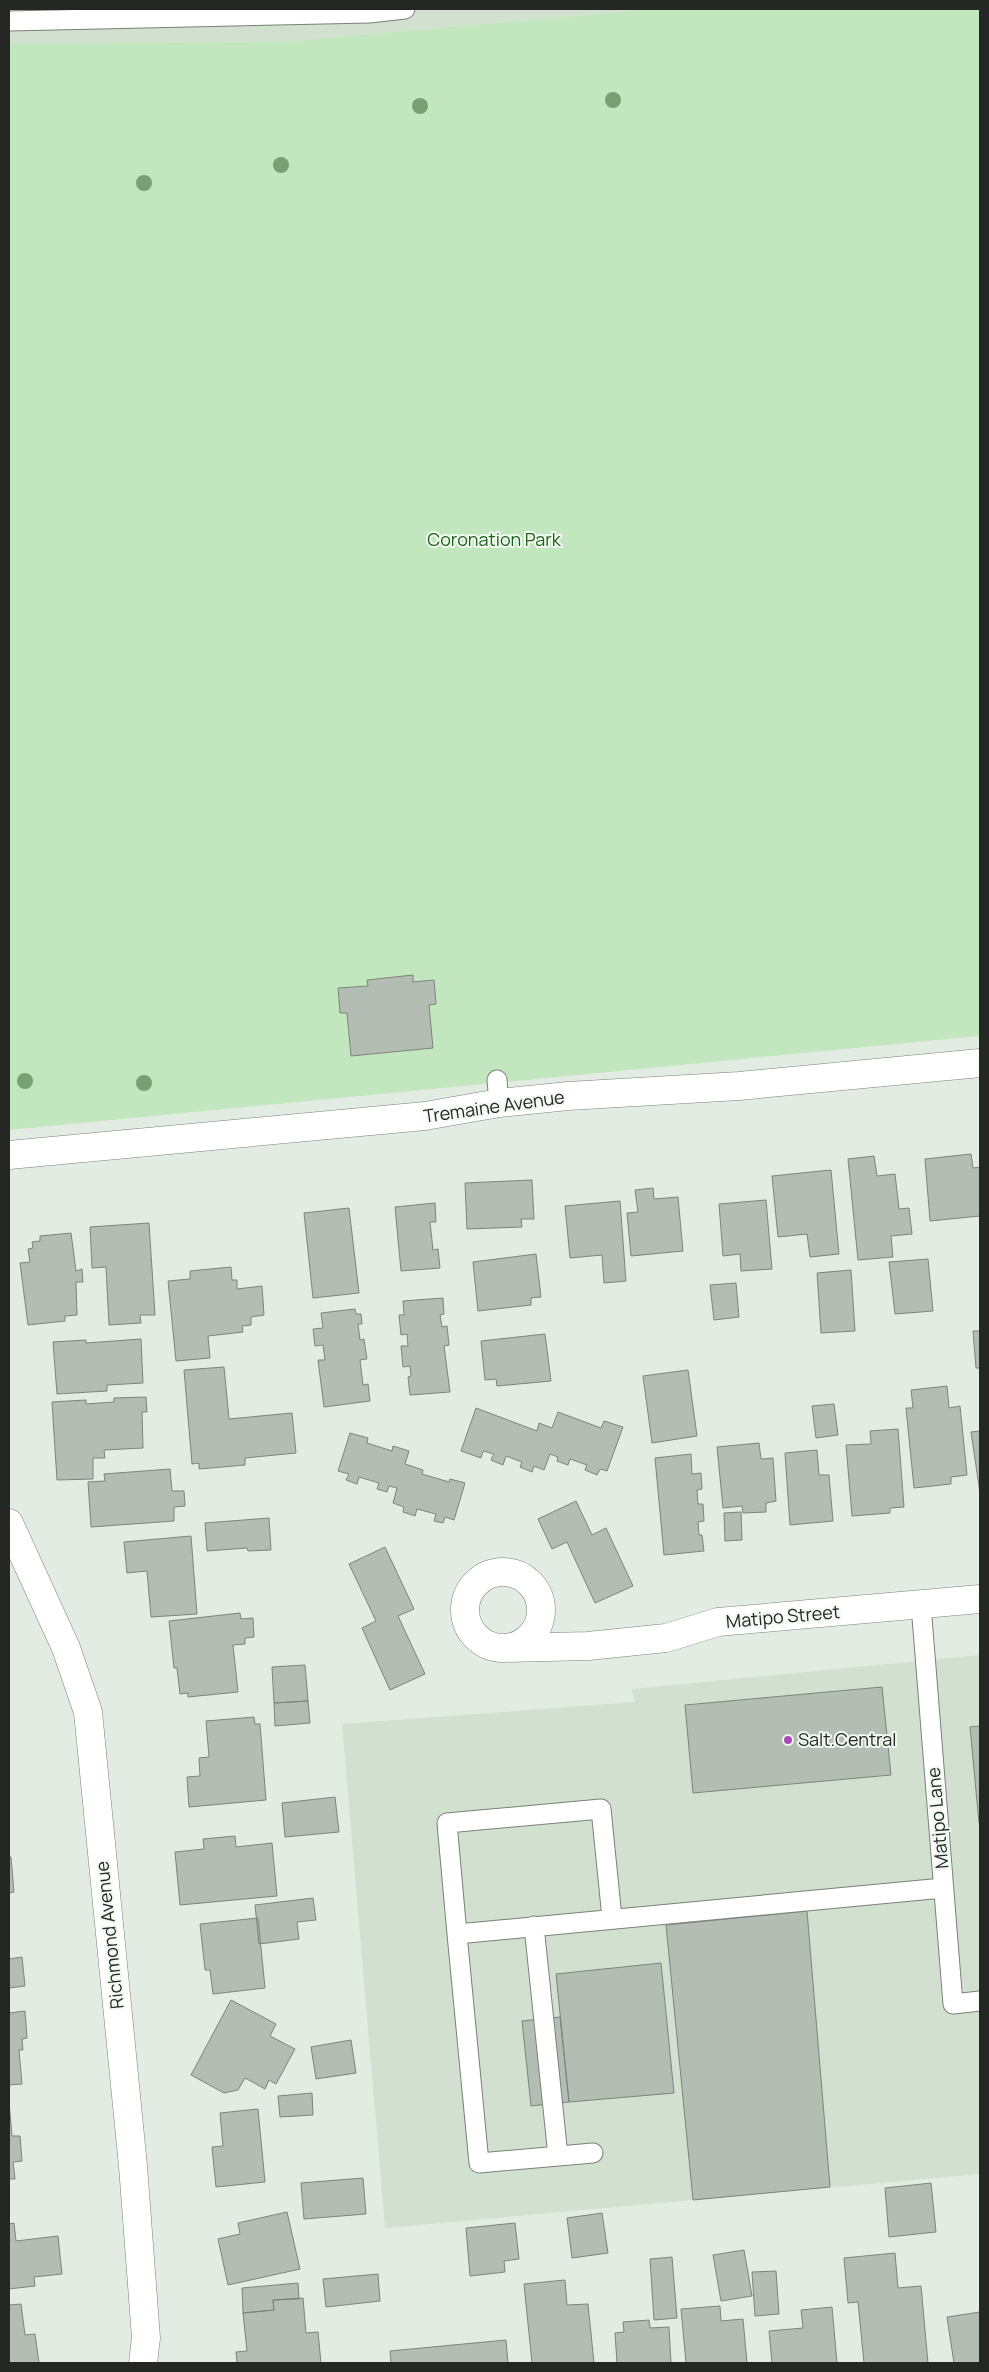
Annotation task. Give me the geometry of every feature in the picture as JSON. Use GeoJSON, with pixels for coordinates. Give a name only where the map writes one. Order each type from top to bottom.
{"type":"FeatureCollection","features":[{"type":"Feature","properties":{"kind":"street","name":"Tremaine Avenue"},"geometry":{"type":"LineString","coordinates":[[9,1155],[425,1116],[498,1092],[568,1096],[739,1086],[980,1063]]}},
{"type":"Feature","properties":{"kind":"street","name":"Richmond Avenue"},"geometry":{"type":"LineString","coordinates":[[9,1523],[66,1648],[88,1712],[133,2166],[146,2338],[143,2363]]}},
{"type":"Feature","properties":{"kind":"street","name":"Matipo Street"},"geometry":{"type":"LineString","coordinates":[[588,1646],[565,1640],[541,1619],[541,1606],[538,1595],[531,1584],[521,1576],[509,1573],[496,1573],[484,1577],[474,1585],[468,1596],[465,1608],[466,1620],[472,1632],[481,1641],[492,1647],[504,1648],[588,1646],[666,1638],[718,1622],[980,1599]]}},
{"type":"Feature","properties":{"kind":"street"},"geometry":{"type":"LineString","coordinates":[[504,1648],[517,1646],[528,1640],[536,1630],[541,1619]]}},
{"type":"Feature","properties":{"kind":"lane"},"geometry":{"type":"LineString","coordinates":[[9,21],[369,13],[405,9]]}},
{"type":"Feature","properties":{"kind":"lane","name":"Matipo Lane"},"geometry":{"type":"LineString","coordinates":[[921,1605],[953,2004],[980,2001]]}},
{"type":"Feature","properties":{"kind":"lane"},"geometry":{"type":"LineString","coordinates":[[593,2152],[479,2163],[446,1823],[601,1809],[612,1918]]}},
{"type":"Feature","properties":{"kind":"lane"},"geometry":{"type":"LineString","coordinates":[[458,1934],[944,1888]]}},
{"type":"Feature","properties":{"kind":"lane"},"geometry":{"type":"LineString","coordinates":[[534,1926],[558,2156]]}},
{"type":"Feature","properties":{"kind":"shaded area"},"geometry":{"type":"Polygon","coordinates":[[[9,9],[650,9],[280,42],[9,44],[9,9]]]}},
{"type":"Feature","properties":{"kind":"shaded area"},"geometry":{"type":"Polygon","coordinates":[[[980,1655],[980,2174],[385,2228],[342,1724],[635,1702],[632,1689],[980,1655]]]}},
{"type":"Feature","properties":{"kind":"green space","name":"Coronation Park"},"geometry":{"type":"Polygon","coordinates":[[[650,9],[980,9],[980,1036],[9,1130],[9,44],[280,42],[650,9]]]}},
{"type":"Feature","properties":{"kind":"building"},"geometry":{"type":"Polygon","coordinates":[[[413,975],[413,982],[434,980],[436,1004],[429,1005],[433,1048],[351,1056],[347,1013],[340,1013],[338,988],[368,986],[367,980],[413,975]]]}},
{"type":"Feature","properties":{"kind":"building"},"geometry":{"type":"Polygon","coordinates":[[[971,1154],[973,1168],[980,1167],[980,1216],[930,1221],[925,1159],[971,1154]]]}},
{"type":"Feature","properties":{"kind":"building"},"geometry":{"type":"Polygon","coordinates":[[[874,1156],[877,1176],[895,1174],[899,1209],[909,1208],[912,1234],[891,1236],[893,1257],[858,1260],[848,1159],[874,1156]]]}},
{"type":"Feature","properties":{"kind":"building"},"geometry":{"type":"Polygon","coordinates":[[[831,1170],[839,1254],[810,1257],[807,1234],[778,1237],[772,1176],[831,1170]]]}},
{"type":"Feature","properties":{"kind":"building"},"geometry":{"type":"Polygon","coordinates":[[[532,1180],[534,1219],[521,1219],[522,1227],[467,1229],[465,1183],[532,1180]]]}},
{"type":"Feature","properties":{"kind":"building"},"geometry":{"type":"Polygon","coordinates":[[[653,1188],[654,1199],[678,1197],[683,1251],[631,1256],[627,1213],[638,1212],[635,1190],[653,1188]]]}},
{"type":"Feature","properties":{"kind":"building"},"geometry":{"type":"Polygon","coordinates":[[[766,1200],[772,1269],[741,1271],[740,1254],[723,1256],[719,1204],[766,1200]]]}},
{"type":"Feature","properties":{"kind":"building"},"geometry":{"type":"Polygon","coordinates":[[[620,1201],[626,1281],[604,1283],[602,1255],[570,1258],[565,1206],[620,1201]]]}},
{"type":"Feature","properties":{"kind":"building"},"geometry":{"type":"Polygon","coordinates":[[[435,1203],[436,1222],[430,1222],[433,1250],[438,1249],[440,1268],[401,1271],[395,1207],[435,1203]]]}},
{"type":"Feature","properties":{"kind":"building"},"geometry":{"type":"Polygon","coordinates":[[[349,1208],[359,1293],[313,1298],[304,1213],[349,1208]]]}},
{"type":"Feature","properties":{"kind":"building"},"geometry":{"type":"Polygon","coordinates":[[[149,1223],[155,1315],[140,1315],[141,1323],[109,1325],[106,1267],[92,1268],[90,1227],[149,1223]]]}},
{"type":"Feature","properties":{"kind":"building"},"geometry":{"type":"Polygon","coordinates":[[[71,1233],[76,1271],[82,1269],[83,1282],[76,1282],[77,1315],[65,1316],[65,1321],[28,1325],[20,1263],[30,1262],[28,1249],[33,1248],[32,1242],[40,1241],[40,1236],[71,1233]]]}},
{"type":"Feature","properties":{"kind":"building"},"geometry":{"type":"Polygon","coordinates":[[[536,1254],[541,1297],[531,1298],[531,1305],[478,1311],[473,1262],[536,1254]]]}},
{"type":"Feature","properties":{"kind":"building"},"geometry":{"type":"Polygon","coordinates":[[[928,1259],[933,1311],[895,1314],[889,1262],[928,1259]]]}},
{"type":"Feature","properties":{"kind":"building"},"geometry":{"type":"Polygon","coordinates":[[[231,1267],[232,1280],[237,1280],[237,1289],[262,1286],[264,1315],[251,1317],[251,1325],[242,1326],[243,1332],[208,1336],[210,1358],[176,1361],[168,1281],[190,1279],[190,1271],[231,1267]]]}},
{"type":"Feature","properties":{"kind":"building"},"geometry":{"type":"Polygon","coordinates":[[[851,1270],[855,1331],[821,1333],[817,1273],[851,1270]]]}},
{"type":"Feature","properties":{"kind":"building"},"geometry":{"type":"Polygon","coordinates":[[[736,1283],[739,1317],[714,1320],[710,1285],[736,1283]]]}},
{"type":"Feature","properties":{"kind":"building"},"geometry":{"type":"Polygon","coordinates":[[[443,1298],[444,1314],[440,1315],[442,1327],[447,1326],[449,1345],[444,1346],[450,1392],[410,1395],[408,1377],[411,1376],[410,1366],[403,1367],[401,1346],[408,1346],[407,1334],[401,1335],[399,1315],[404,1315],[403,1301],[443,1298]]]}},
{"type":"Feature","properties":{"kind":"building"},"geometry":{"type":"Polygon","coordinates":[[[355,1309],[356,1314],[361,1314],[362,1324],[358,1324],[360,1340],[364,1339],[367,1359],[360,1360],[363,1385],[368,1384],[370,1401],[324,1407],[318,1360],[325,1360],[323,1345],[315,1346],[313,1329],[323,1328],[321,1313],[355,1309]]]}},
{"type":"Feature","properties":{"kind":"building"},"geometry":{"type":"Polygon","coordinates":[[[973,1331],[980,1331],[980,1368],[976,1368],[973,1331]]]}},
{"type":"Feature","properties":{"kind":"building"},"geometry":{"type":"Polygon","coordinates":[[[545,1334],[551,1381],[497,1386],[496,1379],[485,1380],[481,1341],[545,1334]]]}},
{"type":"Feature","properties":{"kind":"building"},"geometry":{"type":"Polygon","coordinates":[[[141,1339],[143,1383],[107,1385],[107,1391],[57,1394],[53,1342],[86,1340],[86,1343],[141,1339]]]}},
{"type":"Feature","properties":{"kind":"building"},"geometry":{"type":"Polygon","coordinates":[[[224,1367],[229,1419],[292,1413],[296,1453],[245,1458],[245,1465],[199,1469],[199,1463],[192,1464],[184,1370],[224,1367]]]}},
{"type":"Feature","properties":{"kind":"building"},"geometry":{"type":"Polygon","coordinates":[[[688,1370],[697,1436],[652,1443],[643,1376],[688,1370]]]}},
{"type":"Feature","properties":{"kind":"building"},"geometry":{"type":"Polygon","coordinates":[[[947,1386],[949,1408],[960,1406],[967,1475],[951,1477],[951,1484],[914,1488],[906,1408],[913,1408],[911,1390],[947,1386]]]}},
{"type":"Feature","properties":{"kind":"building"},"geometry":{"type":"Polygon","coordinates":[[[146,1397],[147,1412],[142,1412],[143,1448],[104,1450],[105,1458],[93,1458],[93,1479],[57,1480],[52,1402],[86,1400],[86,1404],[114,1402],[114,1398],[146,1397]]]}},
{"type":"Feature","properties":{"kind":"building"},"geometry":{"type":"Polygon","coordinates":[[[834,1404],[838,1435],[816,1438],[812,1406],[834,1404]]]}},
{"type":"Feature","properties":{"kind":"building"},"geometry":{"type":"Polygon","coordinates":[[[476,1408],[537,1431],[539,1423],[552,1428],[558,1412],[601,1428],[604,1421],[623,1427],[607,1471],[600,1469],[597,1475],[585,1470],[587,1465],[570,1459],[568,1465],[557,1461],[558,1457],[550,1454],[544,1470],[534,1466],[532,1472],[520,1467],[522,1462],[506,1456],[503,1465],[491,1460],[494,1454],[483,1451],[481,1458],[461,1451],[476,1408]]]}},
{"type":"Feature","properties":{"kind":"building"},"geometry":{"type":"Polygon","coordinates":[[[898,1429],[904,1507],[890,1508],[890,1513],[852,1516],[846,1445],[871,1444],[870,1431],[898,1429]]]}},
{"type":"Feature","properties":{"kind":"building"},"geometry":{"type":"Polygon","coordinates":[[[980,1431],[980,1493],[971,1432],[980,1431]]]}},
{"type":"Feature","properties":{"kind":"building"},"geometry":{"type":"Polygon","coordinates":[[[350,1433],[368,1438],[367,1443],[392,1451],[393,1446],[409,1451],[405,1464],[423,1470],[422,1474],[449,1482],[450,1479],[465,1483],[454,1520],[445,1517],[443,1523],[434,1521],[436,1514],[417,1509],[415,1516],[403,1512],[404,1507],[393,1503],[397,1488],[389,1486],[387,1492],[377,1489],[379,1483],[359,1477],[357,1484],[346,1480],[349,1474],[338,1471],[350,1433]]]}},
{"type":"Feature","properties":{"kind":"building"},"geometry":{"type":"Polygon","coordinates":[[[759,1443],[761,1459],[773,1458],[776,1501],[766,1503],[766,1512],[743,1513],[742,1506],[723,1508],[717,1447],[759,1443]]]}},
{"type":"Feature","properties":{"kind":"building"},"geometry":{"type":"Polygon","coordinates":[[[817,1450],[819,1475],[829,1475],[833,1521],[790,1525],[785,1453],[817,1450]]]}},
{"type":"Feature","properties":{"kind":"building"},"geometry":{"type":"Polygon","coordinates":[[[691,1454],[692,1474],[701,1473],[702,1489],[697,1490],[698,1504],[703,1504],[704,1521],[698,1522],[699,1535],[702,1535],[704,1551],[664,1555],[655,1458],[691,1454]]]}},
{"type":"Feature","properties":{"kind":"building"},"geometry":{"type":"Polygon","coordinates":[[[170,1469],[172,1491],[184,1491],[185,1506],[174,1507],[174,1521],[91,1527],[88,1482],[105,1481],[104,1474],[170,1469]]]}},
{"type":"Feature","properties":{"kind":"building"},"geometry":{"type":"Polygon","coordinates":[[[576,1501],[592,1535],[606,1528],[633,1586],[595,1603],[567,1542],[552,1549],[538,1519],[576,1501]]]}},
{"type":"Feature","properties":{"kind":"building"},"geometry":{"type":"Polygon","coordinates":[[[741,1512],[742,1540],[725,1541],[724,1513],[741,1512]]]}},
{"type":"Feature","properties":{"kind":"building"},"geometry":{"type":"Polygon","coordinates":[[[269,1518],[271,1550],[248,1551],[247,1548],[207,1551],[205,1523],[269,1518]]]}},
{"type":"Feature","properties":{"kind":"building"},"geometry":{"type":"Polygon","coordinates":[[[191,1536],[197,1614],[151,1617],[147,1571],[127,1573],[124,1542],[191,1536]]]}},
{"type":"Feature","properties":{"kind":"building"},"geometry":{"type":"Polygon","coordinates":[[[385,1547],[414,1609],[398,1616],[425,1674],[390,1690],[362,1628],[376,1621],[349,1564],[385,1547]]]}},
{"type":"Feature","properties":{"kind":"building"},"geometry":{"type":"Polygon","coordinates":[[[240,1613],[241,1619],[253,1618],[254,1637],[245,1638],[245,1644],[233,1645],[238,1692],[188,1697],[188,1693],[180,1694],[177,1668],[174,1668],[169,1621],[240,1613]]]}},
{"type":"Feature","properties":{"kind":"building"},"geometry":{"type":"Polygon","coordinates":[[[305,1665],[308,1701],[274,1703],[272,1667],[305,1665]]]}},
{"type":"Feature","properties":{"kind":"building","name":"Salt.Central"},"geometry":{"type":"Polygon","coordinates":[[[882,1687],[891,1775],[693,1793],[685,1705],[882,1687]]]}},
{"type":"Feature","properties":{"kind":"building"},"geometry":{"type":"Polygon","coordinates":[[[308,1701],[310,1723],[275,1726],[274,1703],[308,1701]]]}},
{"type":"Feature","properties":{"kind":"building"},"geometry":{"type":"Polygon","coordinates":[[[254,1717],[255,1724],[260,1724],[266,1800],[189,1807],[187,1777],[200,1776],[199,1758],[209,1757],[206,1721],[254,1717]]]}},
{"type":"Feature","properties":{"kind":"building"},"geometry":{"type":"Polygon","coordinates":[[[980,1726],[980,1823],[979,1823],[970,1727],[980,1726]]]}},
{"type":"Feature","properties":{"kind":"building"},"geometry":{"type":"Polygon","coordinates":[[[335,1797],[339,1832],[285,1837],[282,1803],[335,1797]]]}},
{"type":"Feature","properties":{"kind":"building"},"geometry":{"type":"Polygon","coordinates":[[[235,1836],[236,1847],[272,1843],[277,1896],[180,1905],[175,1852],[204,1849],[203,1839],[235,1836]]]}},
{"type":"Feature","properties":{"kind":"building"},"geometry":{"type":"Polygon","coordinates":[[[9,1857],[11,1857],[14,1892],[9,1893],[9,1857]]]}},
{"type":"Feature","properties":{"kind":"building"},"geometry":{"type":"Polygon","coordinates":[[[313,1898],[316,1920],[297,1922],[299,1939],[259,1944],[255,1905],[313,1898]]]}},
{"type":"Feature","properties":{"kind":"building"},"geometry":{"type":"Polygon","coordinates":[[[807,1911],[830,2187],[693,2200],[666,1925],[807,1911]]]}},
{"type":"Feature","properties":{"kind":"building"},"geometry":{"type":"Polygon","coordinates":[[[258,1918],[265,1988],[213,1994],[210,1970],[205,1970],[200,1924],[258,1918]]]}},
{"type":"Feature","properties":{"kind":"building"},"geometry":{"type":"Polygon","coordinates":[[[22,1957],[25,1986],[9,1988],[9,1959],[22,1957]]]}},
{"type":"Feature","properties":{"kind":"building"},"geometry":{"type":"Polygon","coordinates":[[[661,1963],[674,2093],[569,2102],[556,1974],[661,1963]]]}},
{"type":"Feature","properties":{"kind":"building"},"geometry":{"type":"Polygon","coordinates":[[[231,2000],[276,2024],[270,2036],[295,2049],[276,2084],[269,2080],[265,2089],[245,2078],[238,2090],[224,2093],[191,2075],[231,2000]]]}},
{"type":"Feature","properties":{"kind":"building"},"geometry":{"type":"Polygon","coordinates":[[[25,2011],[27,2038],[22,2039],[23,2050],[19,2050],[22,2084],[9,2085],[9,2013],[25,2011]]]}},
{"type":"Feature","properties":{"kind":"building"},"geometry":{"type":"Polygon","coordinates":[[[560,2017],[569,2102],[531,2106],[522,2021],[560,2017]]]}},
{"type":"Feature","properties":{"kind":"building"},"geometry":{"type":"Polygon","coordinates":[[[351,2040],[356,2073],[316,2079],[311,2047],[351,2040]]]}},
{"type":"Feature","properties":{"kind":"building"},"geometry":{"type":"Polygon","coordinates":[[[312,2093],[313,2115],[280,2117],[278,2096],[312,2093]]]}},
{"type":"Feature","properties":{"kind":"building"},"geometry":{"type":"Polygon","coordinates":[[[9,2102],[12,2136],[20,2136],[22,2161],[13,2162],[15,2179],[9,2179],[9,2102]]]}},
{"type":"Feature","properties":{"kind":"building"},"geometry":{"type":"Polygon","coordinates":[[[258,2109],[265,2182],[216,2187],[212,2147],[223,2146],[220,2113],[258,2109]]]}},
{"type":"Feature","properties":{"kind":"building"},"geometry":{"type":"Polygon","coordinates":[[[363,2178],[366,2214],[304,2219],[301,2183],[363,2178]]]}},
{"type":"Feature","properties":{"kind":"building"},"geometry":{"type":"Polygon","coordinates":[[[931,2183],[936,2232],[889,2237],[885,2188],[931,2183]]]}},
{"type":"Feature","properties":{"kind":"building"},"geometry":{"type":"Polygon","coordinates":[[[287,2212],[300,2269],[228,2285],[218,2239],[240,2234],[238,2223],[287,2212]]]}},
{"type":"Feature","properties":{"kind":"building"},"geometry":{"type":"Polygon","coordinates":[[[602,2213],[608,2253],[572,2258],[567,2218],[602,2213]]]}},
{"type":"Feature","properties":{"kind":"building"},"geometry":{"type":"Polygon","coordinates":[[[14,2223],[16,2241],[58,2236],[62,2274],[34,2277],[35,2286],[9,2289],[9,2224],[14,2223]]]}},
{"type":"Feature","properties":{"kind":"building"},"geometry":{"type":"Polygon","coordinates":[[[515,2223],[519,2259],[504,2261],[505,2272],[470,2276],[466,2228],[515,2223]]]}},
{"type":"Feature","properties":{"kind":"building"},"geometry":{"type":"Polygon","coordinates":[[[744,2250],[752,2296],[721,2301],[713,2255],[744,2250]]]}},
{"type":"Feature","properties":{"kind":"building"},"geometry":{"type":"Polygon","coordinates":[[[895,2253],[898,2288],[921,2286],[928,2363],[864,2363],[858,2302],[848,2303],[844,2258],[895,2253]]]}},
{"type":"Feature","properties":{"kind":"building"},"geometry":{"type":"Polygon","coordinates":[[[672,2257],[677,2318],[654,2320],[650,2259],[672,2257]]]}},
{"type":"Feature","properties":{"kind":"building"},"geometry":{"type":"Polygon","coordinates":[[[776,2271],[779,2314],[755,2316],[752,2272],[776,2271]]]}},
{"type":"Feature","properties":{"kind":"building"},"geometry":{"type":"Polygon","coordinates":[[[378,2274],[380,2301],[326,2307],[323,2279],[378,2274]]]}},
{"type":"Feature","properties":{"kind":"building"},"geometry":{"type":"Polygon","coordinates":[[[565,2280],[567,2305],[588,2304],[594,2363],[532,2363],[524,2284],[565,2280]]]}},
{"type":"Feature","properties":{"kind":"building"},"geometry":{"type":"Polygon","coordinates":[[[298,2283],[299,2299],[273,2300],[274,2310],[243,2313],[242,2288],[298,2283]]]}},
{"type":"Feature","properties":{"kind":"building"},"geometry":{"type":"Polygon","coordinates":[[[303,2298],[306,2333],[318,2332],[321,2363],[237,2363],[236,2352],[247,2351],[243,2313],[274,2310],[273,2300],[303,2298]]]}},
{"type":"Feature","properties":{"kind":"building"},"geometry":{"type":"Polygon","coordinates":[[[21,2304],[25,2335],[35,2334],[39,2363],[9,2363],[9,2305],[21,2304]]]}},
{"type":"Feature","properties":{"kind":"building"},"geometry":{"type":"Polygon","coordinates":[[[720,2306],[721,2321],[743,2319],[747,2363],[686,2363],[681,2309],[720,2306]]]}},
{"type":"Feature","properties":{"kind":"building"},"geometry":{"type":"Polygon","coordinates":[[[832,2307],[837,2363],[772,2363],[769,2331],[803,2328],[801,2310],[832,2307]]]}},
{"type":"Feature","properties":{"kind":"building"},"geometry":{"type":"Polygon","coordinates":[[[980,2312],[980,2363],[954,2363],[947,2317],[980,2312]]]}},
{"type":"Feature","properties":{"kind":"building"},"geometry":{"type":"Polygon","coordinates":[[[649,2320],[650,2328],[669,2327],[671,2363],[617,2363],[615,2333],[624,2332],[623,2322],[649,2320]]]}},
{"type":"Feature","properties":{"kind":"building"},"geometry":{"type":"Polygon","coordinates":[[[506,2340],[508,2363],[391,2363],[390,2351],[506,2340]]]}},
{"type":"Feature","properties":{"kind":"place","name":"Salt.Central"},"geometry":{"type":"Point","coordinates":[788,1740]}}]}
